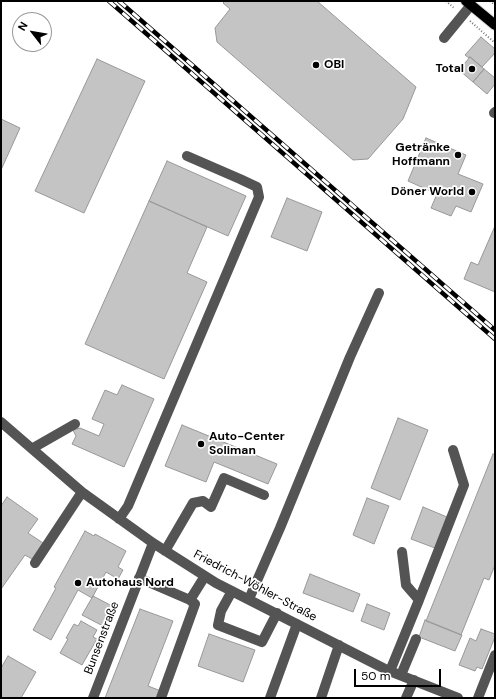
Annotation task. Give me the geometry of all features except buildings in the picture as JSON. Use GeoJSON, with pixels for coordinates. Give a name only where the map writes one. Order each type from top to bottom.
{"type":"FeatureCollection","features":[{"type":"Feature","properties":{"kind":"main road"},"geometry":{"type":"LineString","coordinates":[[469,3],[495,25]]}},
{"type":"Feature","properties":{"kind":"street"},"geometry":{"type":"LineString","coordinates":[[444,38],[469,3]]}},
{"type":"Feature","properties":{"kind":"street"},"geometry":{"type":"LineString","coordinates":[[119,519],[128,506],[259,197],[257,187],[186,156]]}},
{"type":"Feature","properties":{"kind":"street"},"geometry":{"type":"LineString","coordinates":[[249,599],[280,528],[350,357],[379,293]]}},
{"type":"Feature","properties":{"kind":"street","name":"Friedrich-Wöhler-Straße"},"geometry":{"type":"LineString","coordinates":[[1,422],[33,448],[82,492],[152,543],[205,576],[390,671],[458,698]]}},
{"type":"Feature","properties":{"kind":"street"},"geometry":{"type":"LineString","coordinates":[[33,448],[75,424]]}},
{"type":"Feature","properties":{"kind":"street"},"geometry":{"type":"LineString","coordinates":[[390,671],[464,485],[454,450]]}},
{"type":"Feature","properties":{"kind":"street"},"geometry":{"type":"LineString","coordinates":[[165,551],[193,503],[202,501],[211,507],[224,478],[264,495]]}},
{"type":"Feature","properties":{"kind":"street"},"geometry":{"type":"LineString","coordinates":[[35,563],[82,492]]}},
{"type":"Feature","properties":{"kind":"street","name":"Bunsenstraße"},"geometry":{"type":"LineString","coordinates":[[93,698],[152,543]]}},
{"type":"Feature","properties":{"kind":"street"},"geometry":{"type":"LineString","coordinates":[[402,552],[406,585],[419,600]]}},
{"type":"Feature","properties":{"kind":"street"},"geometry":{"type":"LineString","coordinates":[[190,600],[205,576]]}},
{"type":"Feature","properties":{"kind":"street"},"geometry":{"type":"LineString","coordinates":[[139,578],[190,600],[195,604],[161,698]]}},
{"type":"Feature","properties":{"kind":"street"},"geometry":{"type":"LineString","coordinates":[[232,591],[221,611],[218,625],[262,642],[277,614]]}},
{"type":"Feature","properties":{"kind":"street"},"geometry":{"type":"LineString","coordinates":[[272,697],[297,624]]}},
{"type":"Feature","properties":{"kind":"street"},"geometry":{"type":"LineString","coordinates":[[401,675],[416,639]]}},
{"type":"Feature","properties":{"kind":"street"},"geometry":{"type":"LineString","coordinates":[[321,698],[339,645]]}},
{"type":"Feature","properties":{"kind":"street"},"geometry":{"type":"LineString","coordinates":[[478,698],[495,655]]}},
{"type":"Feature","properties":{"kind":"street"},"geometry":{"type":"LineString","coordinates":[[406,698],[414,680]]}},
{"type":"Feature","properties":{"kind":"path"},"geometry":{"type":"LineString","coordinates":[[490,1],[495,5]]}},
{"type":"Feature","properties":{"kind":"railway"},"geometry":{"type":"LineString","coordinates":[[109,1],[495,339]]}},
{"type":"Feature","properties":{"kind":"railway"},"geometry":{"type":"LineString","coordinates":[[119,1],[495,330]]}},
{"type":"Feature","properties":{"kind":"place","name":"OBI"},"geometry":{"type":"Point","coordinates":[316,65]}},
{"type":"Feature","properties":{"kind":"place","name":"Total"},"geometry":{"type":"Point","coordinates":[472,69]}},
{"type":"Feature","properties":{"kind":"place","name":"Getränke Hoffmann"},"geometry":{"type":"Point","coordinates":[458,155]}},
{"type":"Feature","properties":{"kind":"place","name":"Döner World"},"geometry":{"type":"Point","coordinates":[472,192]}},
{"type":"Feature","properties":{"kind":"place","name":"Auto-Center Soliman"},"geometry":{"type":"Point","coordinates":[201,444]}},
{"type":"Feature","properties":{"kind":"place","name":"Autohaus Nord"},"geometry":{"type":"Point","coordinates":[78,583]}}]}
